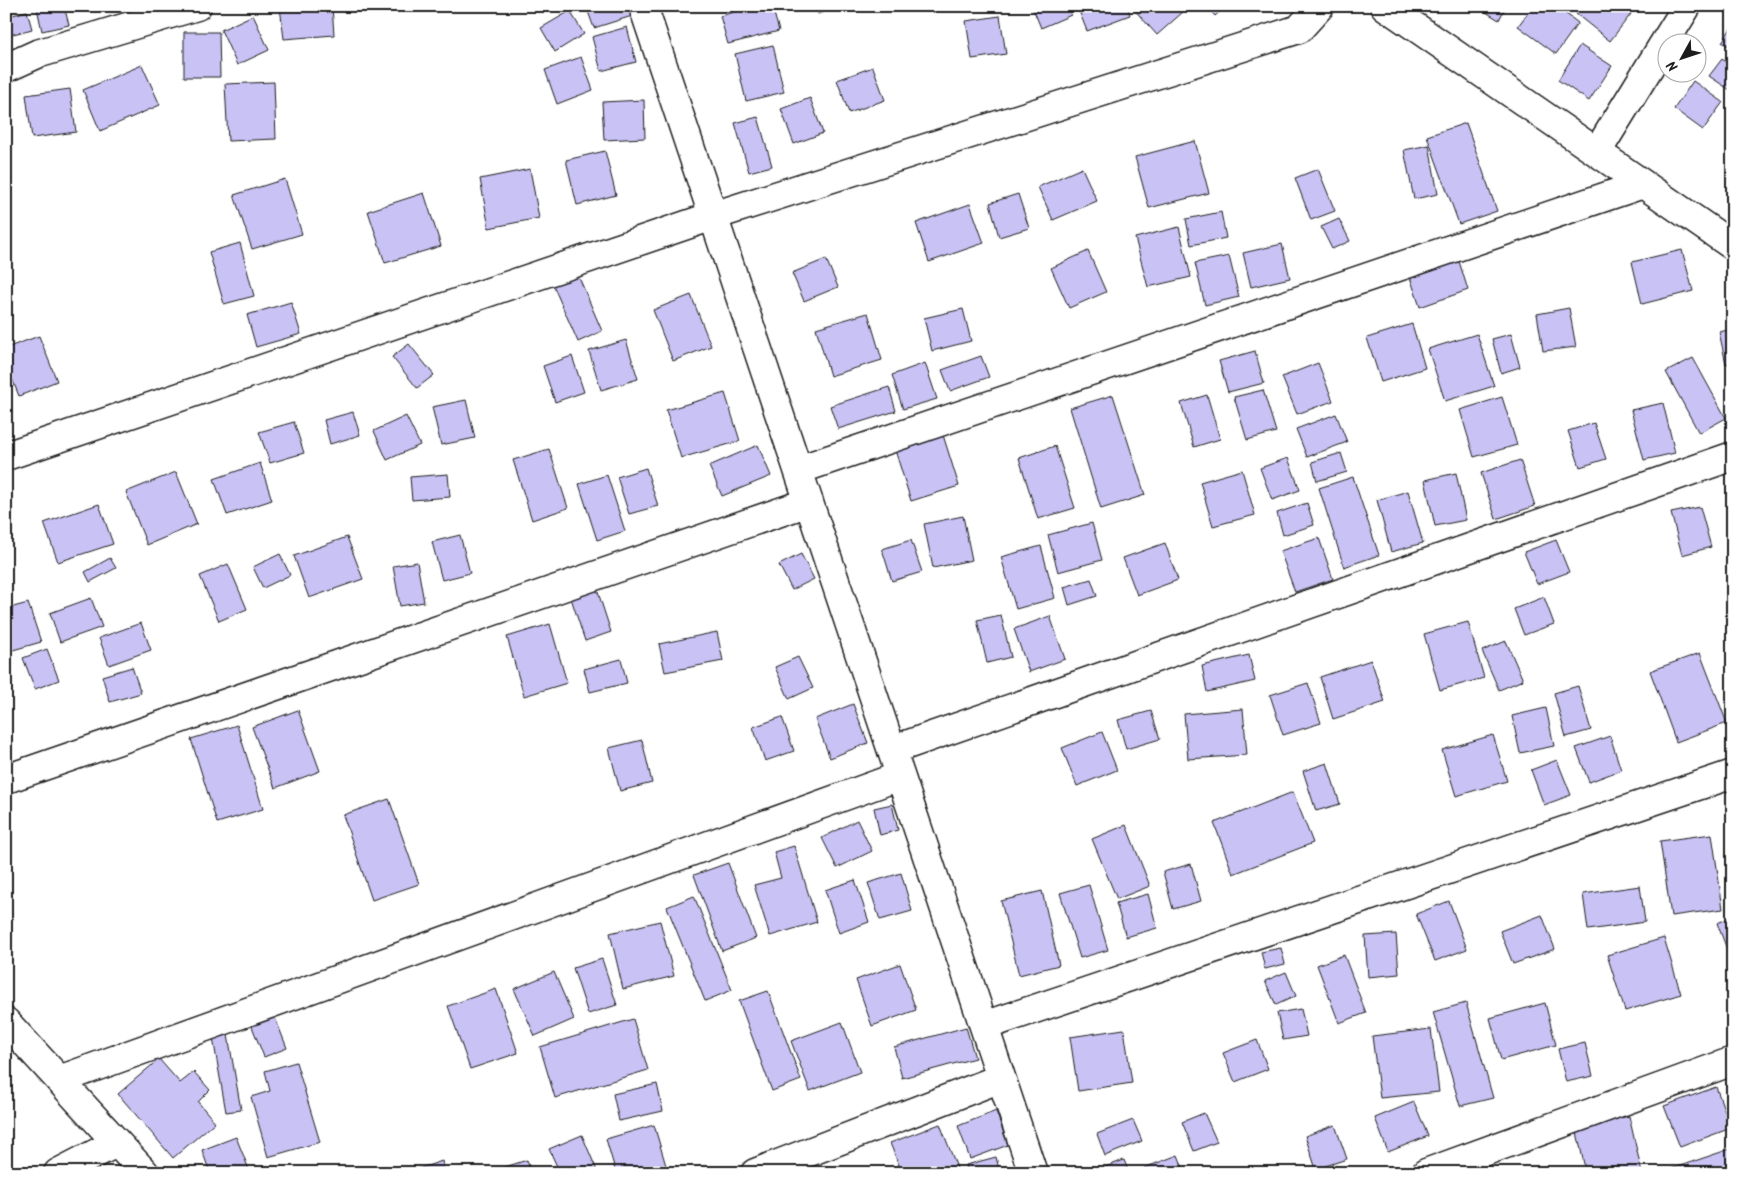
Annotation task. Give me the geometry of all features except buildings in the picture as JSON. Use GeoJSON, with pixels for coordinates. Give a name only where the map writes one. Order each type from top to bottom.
{"type":"FeatureCollection","features":[{"type":"Feature","properties":{"kind":"street"},"geometry":{"type":"LineString","coordinates":[[6,68],[37,54],[197,6]]}},
{"type":"Feature","properties":{"kind":"street"},"geometry":{"type":"LineString","coordinates":[[643,6],[1033,1173]]}},
{"type":"Feature","properties":{"kind":"street"},"geometry":{"type":"LineString","coordinates":[[6,456],[713,216],[1299,29],[1320,6]]}},
{"type":"Feature","properties":{"kind":"street"},"geometry":{"type":"LineString","coordinates":[[1385,6],[1733,246]]}},
{"type":"Feature","properties":{"kind":"street"},"geometry":{"type":"LineString","coordinates":[[1596,152],[1687,6]]}},
{"type":"Feature","properties":{"kind":"street"},"geometry":{"type":"LineString","coordinates":[[798,470],[1643,184]]}},
{"type":"Feature","properties":{"kind":"street"},"geometry":{"type":"LineString","coordinates":[[892,750],[1733,456]]}},
{"type":"Feature","properties":{"kind":"street"},"geometry":{"type":"LineString","coordinates":[[6,779],[809,502]]}},
{"type":"Feature","properties":{"kind":"street"},"geometry":{"type":"LineString","coordinates":[[984,1026],[1733,774]]}},
{"type":"Feature","properties":{"kind":"street"},"geometry":{"type":"LineString","coordinates":[[59,1080],[900,776]]}},
{"type":"Feature","properties":{"kind":"street"},"geometry":{"type":"LineString","coordinates":[[6,1022],[145,1173]]}},
{"type":"Feature","properties":{"kind":"street"},"geometry":{"type":"LineString","coordinates":[[1426,1173],[1733,1061]]}},
{"type":"Feature","properties":{"kind":"street"},"geometry":{"type":"LineString","coordinates":[[754,1173],[1001,1078]]}},
{"type":"Feature","properties":{"kind":"street"},"geometry":{"type":"LineString","coordinates":[[58,1173],[116,1143]]}}]}
